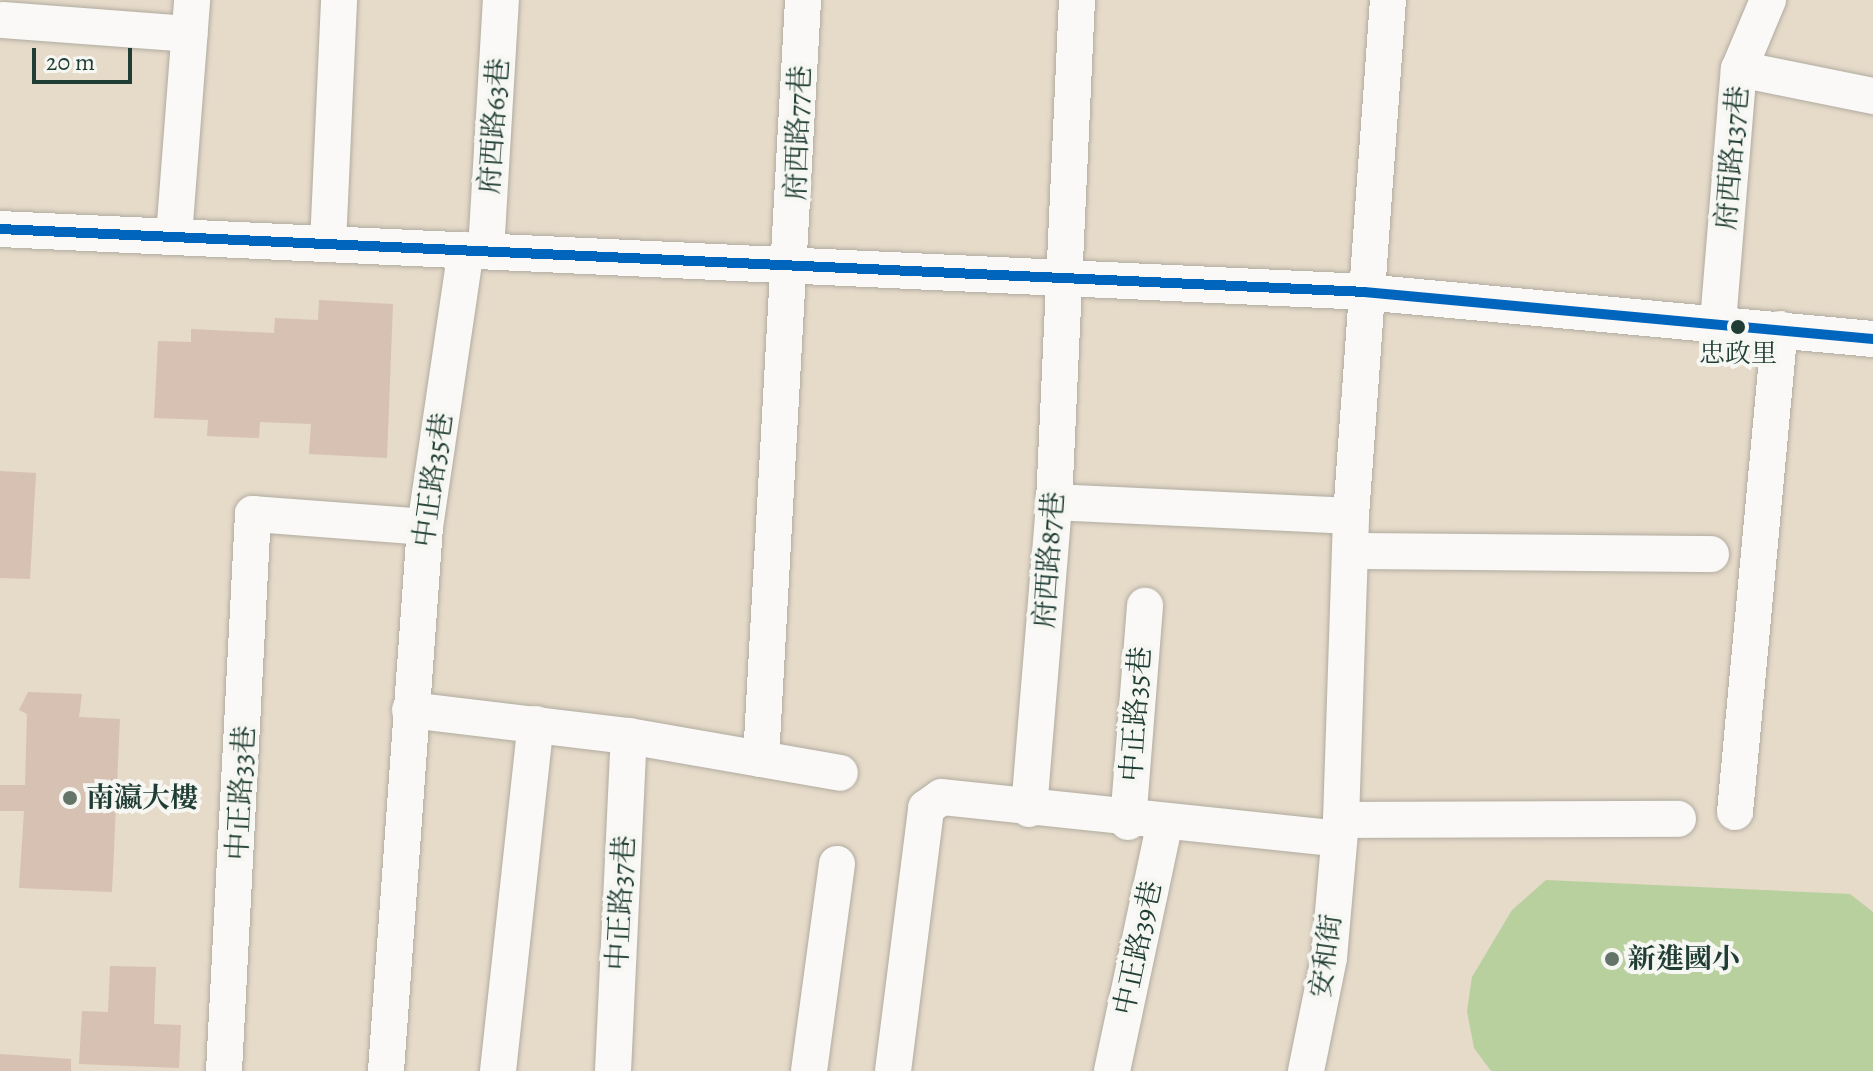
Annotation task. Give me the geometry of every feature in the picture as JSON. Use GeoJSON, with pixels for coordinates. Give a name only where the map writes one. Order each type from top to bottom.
{"type":"FeatureCollection","features":[{"type":"Feature","properties":{"kind":"street"},"geometry":{"type":"LineString","coordinates":[[328,244],[339,0]]}},
{"type":"Feature","properties":{"kind":"street","name":"府西路63巷"},"geometry":{"type":"LineString","coordinates":[[476,251],[501,0]]}},
{"type":"Feature","properties":{"kind":"street","name":"府西路77巷"},"geometry":{"type":"LineString","coordinates":[[761,759],[792,267],[803,0]]}},
{"type":"Feature","properties":{"kind":"street","name":"府西路87巷"},"geometry":{"type":"LineString","coordinates":[[1029,809],[1054,502],[1077,0]]}},
{"type":"Feature","properties":{"kind":"street","name":"安和街"},"geometry":{"type":"LineString","coordinates":[[1306,1071],[1329,958],[1340,829],[1350,534],[1364,292],[1388,0]]}},
{"type":"Feature","properties":{"kind":"street","name":"府西路137巷"},"geometry":{"type":"LineString","coordinates":[[1718,322],[1739,69],[1768,0]]}},
{"type":"Feature","properties":{"kind":"street"},"geometry":{"type":"LineString","coordinates":[[3,20],[191,17],[174,236]]}},
{"type":"Feature","properties":{"kind":"street"},"geometry":{"type":"LineString","coordinates":[[1739,69],[1873,96]]}},
{"type":"Feature","properties":{"kind":"street"},"geometry":{"type":"LineString","coordinates":[[0,229],[1364,292],[1718,322],[1873,339]]}},
{"type":"Feature","properties":{"kind":"street","name":"中正路35巷"},"geometry":{"type":"LineString","coordinates":[[386,1071],[425,527],[476,251]]}},
{"type":"Feature","properties":{"kind":"street"},"geometry":{"type":"LineString","coordinates":[[1735,812],[1780,329]]}},
{"type":"Feature","properties":{"kind":"street"},"geometry":{"type":"LineString","coordinates":[[1054,502],[1350,534],[1711,554]]}},
{"type":"Feature","properties":{"kind":"street","name":"中正路33巷"},"geometry":{"type":"LineString","coordinates":[[224,1071],[253,514],[425,527]]}},
{"type":"Feature","properties":{"kind":"street","name":"中正路35巷"},"geometry":{"type":"LineString","coordinates":[[1128,822],[1145,606]]}},
{"type":"Feature","properties":{"kind":"street"},"geometry":{"type":"LineString","coordinates":[[410,710],[629,736],[840,773]]}},
{"type":"Feature","properties":{"kind":"street"},"geometry":{"type":"LineString","coordinates":[[498,1071],[536,724]]}},
{"type":"Feature","properties":{"kind":"street","name":"中正路37巷"},"geometry":{"type":"LineString","coordinates":[[613,1071],[629,736]]}},
{"type":"Feature","properties":{"kind":"street"},"geometry":{"type":"LineString","coordinates":[[893,1071],[926,808],[942,797],[1164,826],[1340,829],[1678,819]]}},
{"type":"Feature","properties":{"kind":"street","name":"中正路39巷"},"geometry":{"type":"LineString","coordinates":[[1112,1071],[1164,826]]}},
{"type":"Feature","properties":{"kind":"street"},"geometry":{"type":"LineString","coordinates":[[809,1071],[837,864]]}},
{"type":"Feature","properties":{"kind":"green space"},"geometry":{"type":"Polygon","coordinates":[[[1546,880],[1850,894],[1873,912],[1873,1071],[1491,1071],[1474,1048],[1467,1011],[1472,977],[1512,910],[1546,880]]]}},
{"type":"Feature","properties":{"kind":"building"},"geometry":{"type":"Polygon","coordinates":[[[319,300],[393,304],[387,458],[309,454],[311,424],[260,422],[259,438],[207,436],[208,420],[154,418],[158,341],[191,342],[191,329],[274,333],[275,318],[318,320],[319,300]]]}},
{"type":"Feature","properties":{"kind":"building"},"geometry":{"type":"Polygon","coordinates":[[[0,471],[36,473],[30,579],[0,578],[0,471]]]}},
{"type":"Feature","properties":{"kind":"building","name":"南瀛大樓"},"geometry":{"type":"Polygon","coordinates":[[[28,692],[82,694],[79,717],[120,719],[112,892],[19,888],[24,811],[0,811],[0,785],[25,785],[27,714],[19,710],[28,692]]]}},
{"type":"Feature","properties":{"kind":"building"},"geometry":{"type":"Polygon","coordinates":[[[110,966],[156,967],[154,1024],[181,1025],[179,1068],[79,1064],[82,1011],[108,1012],[110,966]]]}},
{"type":"Feature","properties":{"kind":"building"},"geometry":{"type":"Polygon","coordinates":[[[0,1054],[71,1059],[71,1071],[0,1071],[0,1054]]]}},
{"type":"Feature","properties":{"kind":"transit line"},"geometry":{"type":"LineString","coordinates":[[0,229],[1364,292],[1873,339]]}},
{"type":"Feature","properties":{"kind":"place","name":"忠政里"},"geometry":{"type":"Point","coordinates":[1738,327]}},
{"type":"Feature","properties":{"kind":"place","name":"南瀛大樓"},"geometry":{"type":"Point","coordinates":[70,798]}},
{"type":"Feature","properties":{"kind":"place","name":"新進國小"},"geometry":{"type":"Point","coordinates":[1612,959]}}]}
